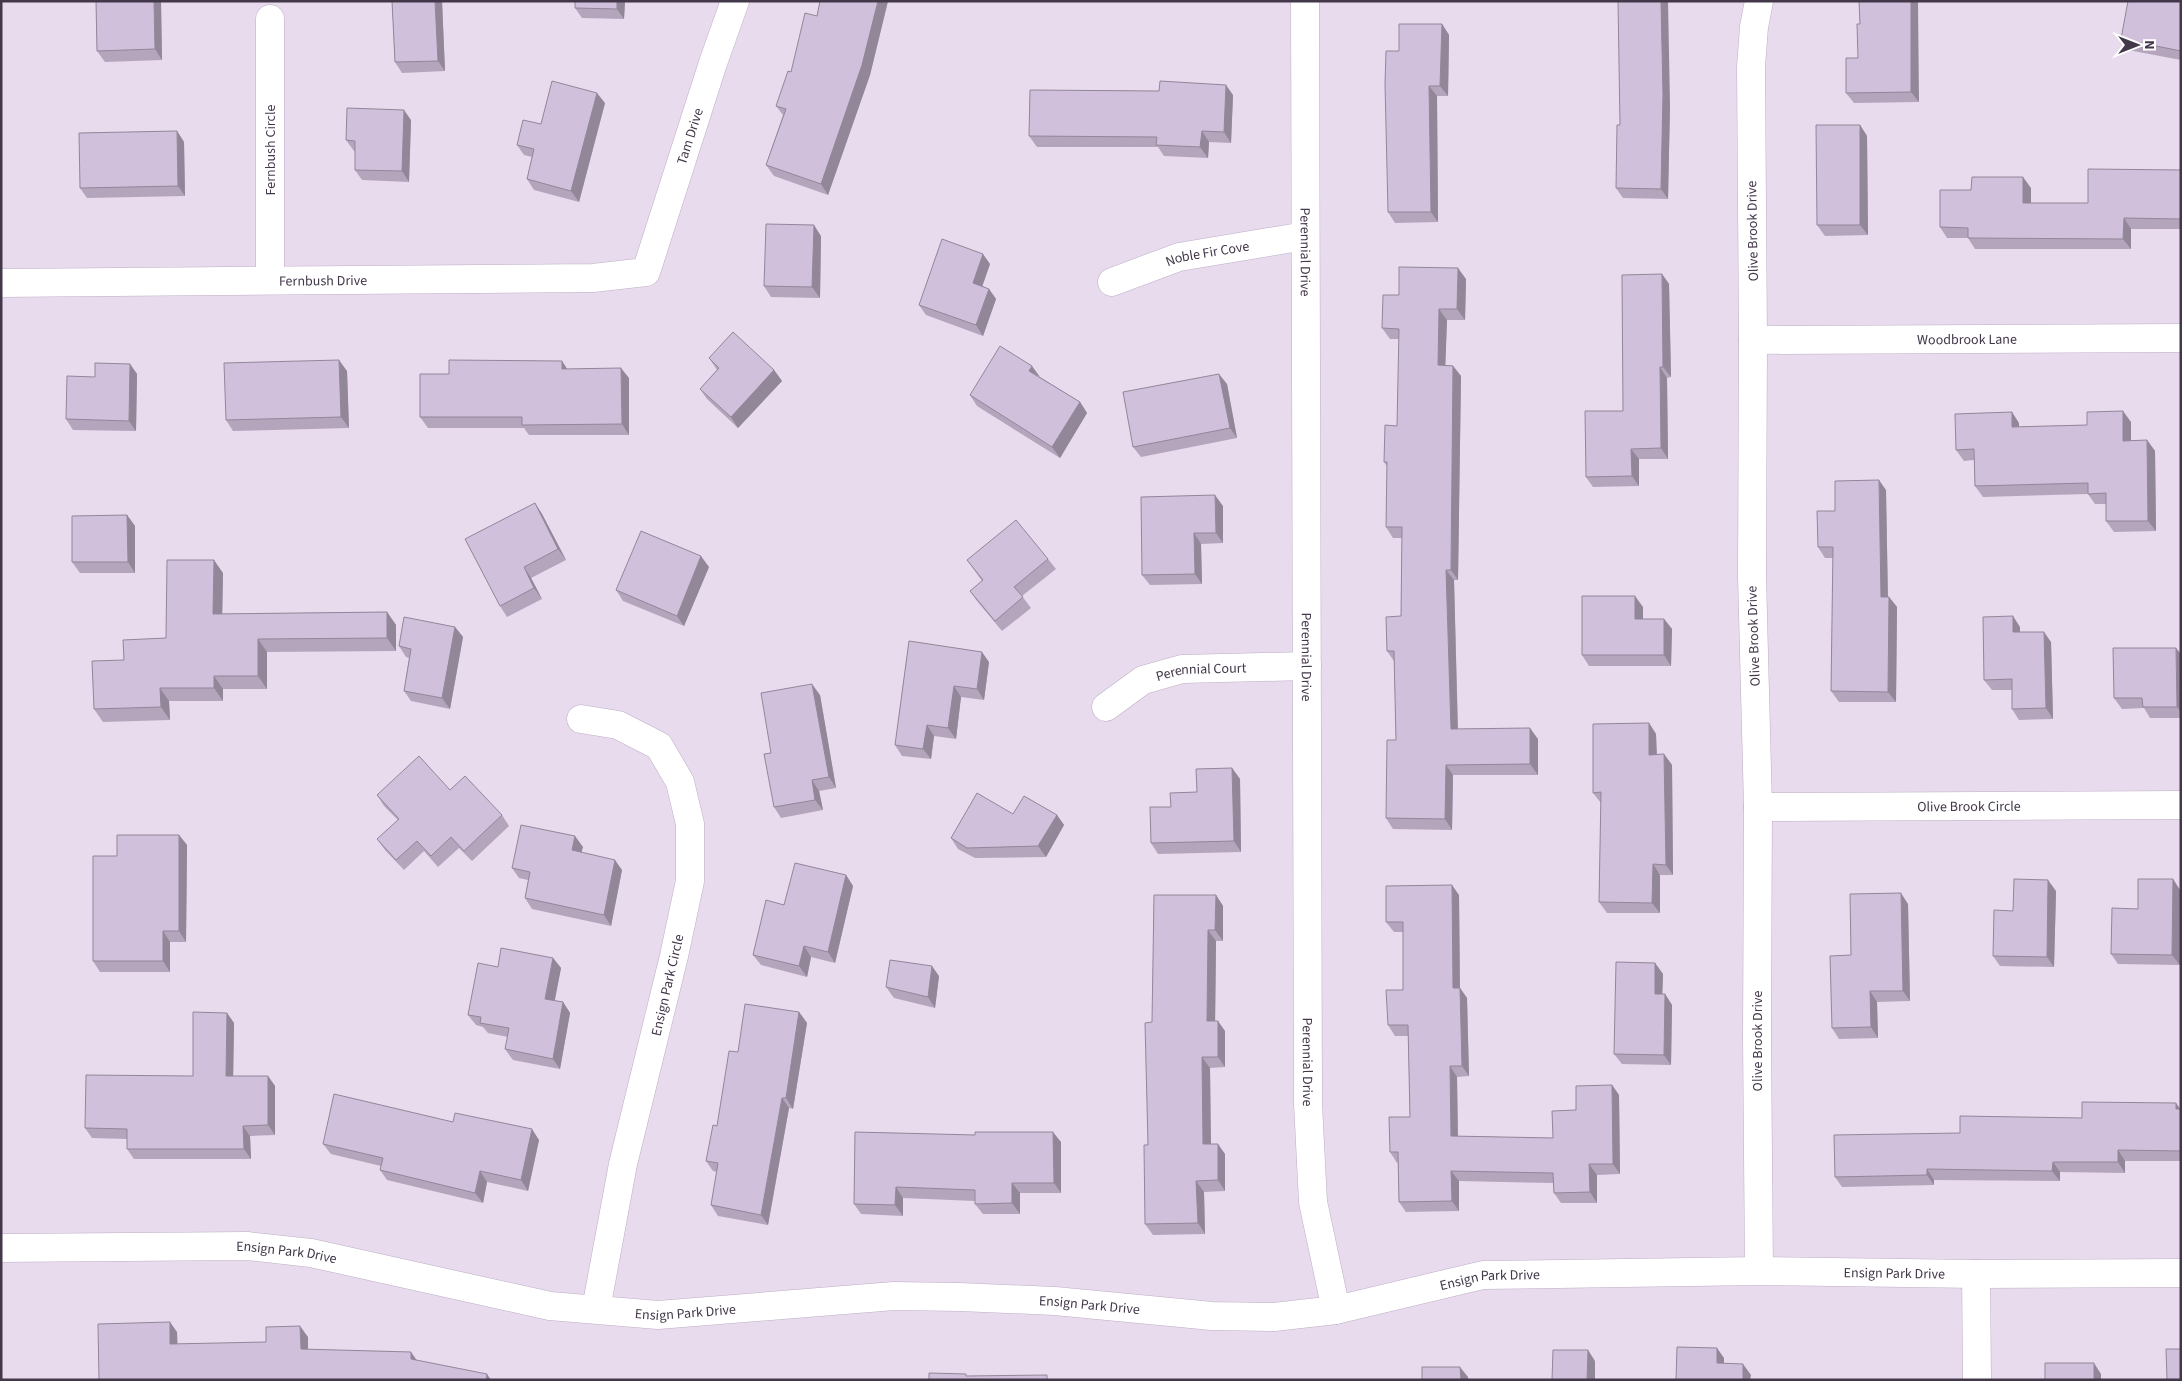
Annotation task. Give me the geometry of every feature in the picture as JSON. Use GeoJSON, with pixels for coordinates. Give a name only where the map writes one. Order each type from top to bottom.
{"type":"FeatureCollection","features":[{"type":"Feature","properties":{"kind":"street","name":"Tam Drive"},"geometry":{"type":"LineString","coordinates":[[646,272],[713,64],[736,1]]}},
{"type":"Feature","properties":{"kind":"street","name":"Perennial Drive"},"geometry":{"type":"LineString","coordinates":[[1305,1],[1308,1104],[1313,1202],[1336,1310]]}},
{"type":"Feature","properties":{"kind":"street","name":"Olive Brook Drive"},"geometry":{"type":"LineString","coordinates":[[1759,1],[1754,27],[1751,67],[1754,340],[1752,576],[1758,807],[1759,1271]]}},
{"type":"Feature","properties":{"kind":"street","name":"Fernbush Circle"},"geometry":{"type":"LineString","coordinates":[[270,19],[270,280]]}},
{"type":"Feature","properties":{"kind":"street","name":"Noble Fir Cove"},"geometry":{"type":"LineString","coordinates":[[1112,282],[1179,257],[1305,236]]}},
{"type":"Feature","properties":{"kind":"street","name":"Fernbush Drive"},"geometry":{"type":"LineString","coordinates":[[1,283],[594,278],[646,272]]}},
{"type":"Feature","properties":{"kind":"street","name":"Woodbrook Lane"},"geometry":{"type":"LineString","coordinates":[[1754,340],[2181,338]]}},
{"type":"Feature","properties":{"kind":"street","name":"Perennial Court"},"geometry":{"type":"LineString","coordinates":[[1106,707],[1143,680],[1182,669],[1307,666]]}},
{"type":"Feature","properties":{"kind":"street","name":"Ensign Park Circle"},"geometry":{"type":"LineString","coordinates":[[581,719],[618,725],[659,746],[680,782],[690,824],[690,881],[674,956],[623,1164],[596,1309]]}},
{"type":"Feature","properties":{"kind":"street","name":"Olive Brook Circle"},"geometry":{"type":"LineString","coordinates":[[1758,807],[2181,805]]}},
{"type":"Feature","properties":{"kind":"street","name":"Ensign Park Drive"},"geometry":{"type":"LineString","coordinates":[[1,1248],[247,1246],[311,1253],[550,1306],[658,1315],[894,1296],[1055,1301],[1212,1316],[1274,1317],[1336,1310],[1483,1275],[1759,1271],[1976,1274],[2181,1272]]}},
{"type":"Feature","properties":{"kind":"street"},"geometry":{"type":"LineString","coordinates":[[1976,1274],[1977,1380]]}},
{"type":"Feature","properties":{"kind":"shaded area"},"geometry":{"type":"Polygon","coordinates":[[[1,1],[2181,1],[2181,1380],[1,1380],[1,1]]]}},
{"type":"Feature","properties":{"kind":"building"},"geometry":{"type":"Polygon","coordinates":[[[96,1],[154,1],[155,49],[97,51],[96,1]]]}},
{"type":"Feature","properties":{"kind":"building"},"geometry":{"type":"Polygon","coordinates":[[[392,1],[435,1],[438,61],[395,62],[392,1]]]}},
{"type":"Feature","properties":{"kind":"building"},"geometry":{"type":"Polygon","coordinates":[[[575,1],[617,1],[617,9],[575,8],[575,1]]]}},
{"type":"Feature","properties":{"kind":"building"},"geometry":{"type":"Polygon","coordinates":[[[820,1],[878,1],[862,65],[821,184],[766,165],[786,109],[776,106],[788,71],[791,72],[805,13],[817,16],[820,1]]]}},
{"type":"Feature","properties":{"kind":"building"},"geometry":{"type":"Polygon","coordinates":[[[1618,1],[1661,1],[1663,94],[1661,189],[1616,188],[1617,125],[1620,125],[1618,1]]]}},
{"type":"Feature","properties":{"kind":"building"},"geometry":{"type":"Polygon","coordinates":[[[1859,1],[1911,1],[1911,92],[1846,93],[1846,58],[1858,58],[1857,24],[1860,24],[1859,1]]]}},
{"type":"Feature","properties":{"kind":"building"},"geometry":{"type":"Polygon","coordinates":[[[2128,1],[2181,1],[2181,51],[2121,39],[2128,1]]]}},
{"type":"Feature","properties":{"kind":"building"},"geometry":{"type":"Polygon","coordinates":[[[1399,24],[1442,24],[1440,86],[1429,86],[1431,212],[1388,212],[1386,51],[1399,51],[1399,24]]]}},
{"type":"Feature","properties":{"kind":"building"},"geometry":{"type":"Polygon","coordinates":[[[552,81],[597,93],[571,191],[527,179],[534,149],[517,145],[523,120],[541,124],[552,81]]]}},
{"type":"Feature","properties":{"kind":"building"},"geometry":{"type":"Polygon","coordinates":[[[1160,81],[1226,85],[1224,132],[1202,131],[1200,147],[1156,145],[1157,137],[1029,136],[1030,90],[1159,91],[1160,81]]]}},
{"type":"Feature","properties":{"kind":"building"},"geometry":{"type":"Polygon","coordinates":[[[347,108],[404,110],[402,171],[355,170],[355,141],[346,140],[347,108]]]}},
{"type":"Feature","properties":{"kind":"building"},"geometry":{"type":"Polygon","coordinates":[[[1816,125],[1860,125],[1860,225],[1817,225],[1816,125]]]}},
{"type":"Feature","properties":{"kind":"building"},"geometry":{"type":"Polygon","coordinates":[[[177,131],[178,186],[80,188],[79,133],[177,131]]]}},
{"type":"Feature","properties":{"kind":"building"},"geometry":{"type":"Polygon","coordinates":[[[2088,169],[2181,170],[2181,219],[2124,218],[2123,239],[1968,238],[1968,228],[1940,227],[1940,190],[1971,190],[1972,177],[2023,177],[2023,203],[2088,203],[2088,169]]]}},
{"type":"Feature","properties":{"kind":"building"},"geometry":{"type":"Polygon","coordinates":[[[766,224],[814,225],[812,287],[764,286],[766,224]]]}},
{"type":"Feature","properties":{"kind":"building"},"geometry":{"type":"Polygon","coordinates":[[[942,239],[983,254],[973,283],[989,289],[976,325],[919,305],[942,239]]]}},
{"type":"Feature","properties":{"kind":"building"},"geometry":{"type":"Polygon","coordinates":[[[1399,267],[1458,268],[1457,309],[1439,309],[1438,365],[1453,366],[1451,570],[1446,570],[1451,729],[1530,728],[1530,764],[1446,765],[1445,819],[1386,818],[1387,740],[1396,740],[1394,651],[1387,651],[1386,617],[1401,616],[1402,527],[1386,527],[1387,462],[1384,462],[1385,425],[1397,426],[1399,329],[1382,328],[1383,295],[1399,295],[1399,267]]]}},
{"type":"Feature","properties":{"kind":"building"},"geometry":{"type":"Polygon","coordinates":[[[1662,274],[1663,367],[1660,367],[1661,448],[1631,449],[1632,476],[1586,477],[1585,411],[1623,411],[1622,275],[1662,274]]]}},
{"type":"Feature","properties":{"kind":"building"},"geometry":{"type":"Polygon","coordinates":[[[733,332],[774,370],[731,417],[700,389],[719,368],[709,358],[733,332]]]}},
{"type":"Feature","properties":{"kind":"building"},"geometry":{"type":"Polygon","coordinates":[[[1000,346],[1032,366],[1029,371],[1080,402],[1052,447],[970,395],[1000,346]]]}},
{"type":"Feature","properties":{"kind":"building"},"geometry":{"type":"Polygon","coordinates":[[[339,360],[341,417],[226,420],[224,363],[339,360]]]}},
{"type":"Feature","properties":{"kind":"building"},"geometry":{"type":"Polygon","coordinates":[[[449,360],[562,361],[562,369],[621,368],[622,424],[522,425],[522,417],[420,417],[420,374],[449,374],[449,360]]]}},
{"type":"Feature","properties":{"kind":"building"},"geometry":{"type":"Polygon","coordinates":[[[95,363],[130,364],[129,421],[66,419],[67,376],[95,377],[95,363]]]}},
{"type":"Feature","properties":{"kind":"building"},"geometry":{"type":"Polygon","coordinates":[[[1219,374],[1230,428],[1133,447],[1123,392],[1219,374]]]}},
{"type":"Feature","properties":{"kind":"building"},"geometry":{"type":"Polygon","coordinates":[[[2123,411],[2123,441],[2147,440],[2148,521],[2106,521],[2106,493],[2088,494],[2088,483],[1975,486],[1974,449],[1956,450],[1955,414],[2012,412],[2012,427],[2087,425],[2087,412],[2123,411]]]}},
{"type":"Feature","properties":{"kind":"building"},"geometry":{"type":"Polygon","coordinates":[[[1879,480],[1881,597],[1889,597],[1888,692],[1831,691],[1833,547],[1818,547],[1817,511],[1835,511],[1835,481],[1879,480]]]}},
{"type":"Feature","properties":{"kind":"building"},"geometry":{"type":"Polygon","coordinates":[[[1215,495],[1216,533],[1194,533],[1195,574],[1142,575],[1141,497],[1215,495]]]}},
{"type":"Feature","properties":{"kind":"building"},"geometry":{"type":"Polygon","coordinates":[[[535,503],[558,549],[524,567],[534,588],[500,606],[465,539],[535,503]]]}},
{"type":"Feature","properties":{"kind":"building"},"geometry":{"type":"Polygon","coordinates":[[[127,515],[128,562],[72,562],[72,516],[127,515]]]}},
{"type":"Feature","properties":{"kind":"building"},"geometry":{"type":"Polygon","coordinates":[[[1016,520],[1048,559],[1014,587],[1023,597],[995,621],[970,591],[983,580],[967,560],[1016,520]]]}},
{"type":"Feature","properties":{"kind":"building"},"geometry":{"type":"Polygon","coordinates":[[[641,531],[701,556],[677,616],[616,590],[641,531]]]}},
{"type":"Feature","properties":{"kind":"building"},"geometry":{"type":"Polygon","coordinates":[[[167,560],[214,560],[213,614],[387,612],[387,638],[258,639],[258,676],[214,676],[214,688],[160,688],[161,707],[94,709],[92,661],[124,660],[123,640],[166,638],[167,560]]]}},
{"type":"Feature","properties":{"kind":"building"},"geometry":{"type":"Polygon","coordinates":[[[1582,596],[1635,596],[1635,619],[1664,619],[1664,655],[1582,655],[1582,596]]]}},
{"type":"Feature","properties":{"kind":"building"},"geometry":{"type":"Polygon","coordinates":[[[2013,616],[2013,632],[2044,632],[2046,708],[2012,709],[2012,679],[1984,680],[1983,617],[2013,616]]]}},
{"type":"Feature","properties":{"kind":"building"},"geometry":{"type":"Polygon","coordinates":[[[404,617],[455,627],[442,698],[404,691],[411,649],[399,646],[404,617]]]}},
{"type":"Feature","properties":{"kind":"building"},"geometry":{"type":"Polygon","coordinates":[[[909,641],[982,652],[977,689],[954,686],[948,728],[927,725],[923,749],[895,745],[909,641]]]}},
{"type":"Feature","properties":{"kind":"building"},"geometry":{"type":"Polygon","coordinates":[[[2113,648],[2176,648],[2177,707],[2143,707],[2142,698],[2114,698],[2113,648]]]}},
{"type":"Feature","properties":{"kind":"building"},"geometry":{"type":"Polygon","coordinates":[[[812,684],[829,777],[812,780],[815,800],[774,807],[764,754],[771,753],[761,693],[812,684]]]}},
{"type":"Feature","properties":{"kind":"building"},"geometry":{"type":"Polygon","coordinates":[[[1649,723],[1649,755],[1664,754],[1666,865],[1653,864],[1652,903],[1599,902],[1601,792],[1593,793],[1593,724],[1649,723]]]}},
{"type":"Feature","properties":{"kind":"building"},"geometry":{"type":"Polygon","coordinates":[[[419,756],[450,790],[465,776],[502,815],[464,851],[451,837],[431,856],[417,841],[396,860],[377,839],[399,819],[377,795],[419,756]]]}},
{"type":"Feature","properties":{"kind":"building"},"geometry":{"type":"Polygon","coordinates":[[[1232,768],[1234,841],[1151,843],[1150,807],[1171,807],[1170,793],[1197,792],[1196,769],[1232,768]]]}},
{"type":"Feature","properties":{"kind":"building"},"geometry":{"type":"Polygon","coordinates":[[[977,793],[1013,814],[1024,796],[1057,815],[1038,846],[967,848],[951,838],[977,793]]]}},
{"type":"Feature","properties":{"kind":"building"},"geometry":{"type":"Polygon","coordinates":[[[521,825],[575,836],[572,850],[615,860],[604,915],[525,898],[530,872],[512,868],[521,825]]]}},
{"type":"Feature","properties":{"kind":"building"},"geometry":{"type":"Polygon","coordinates":[[[117,835],[179,835],[179,931],[163,931],[163,961],[93,961],[93,856],[117,856],[117,835]]]}},
{"type":"Feature","properties":{"kind":"building"},"geometry":{"type":"Polygon","coordinates":[[[795,863],[846,875],[828,952],[804,946],[799,966],[753,955],[766,900],[784,905],[795,863]]]}},
{"type":"Feature","properties":{"kind":"building"},"geometry":{"type":"Polygon","coordinates":[[[2014,879],[2048,880],[2047,957],[1993,956],[1994,910],[2013,911],[2014,879]]]}},
{"type":"Feature","properties":{"kind":"building"},"geometry":{"type":"Polygon","coordinates":[[[2138,879],[2173,879],[2172,955],[2111,954],[2112,908],[2138,909],[2138,879]]]}},
{"type":"Feature","properties":{"kind":"building"},"geometry":{"type":"Polygon","coordinates":[[[1452,885],[1453,988],[1460,988],[1462,1066],[1450,1066],[1451,1136],[1553,1138],[1552,1111],[1576,1110],[1576,1086],[1612,1085],[1613,1164],[1589,1164],[1590,1192],[1554,1193],[1553,1173],[1451,1171],[1452,1201],[1399,1202],[1398,1152],[1390,1152],[1389,1117],[1410,1117],[1408,1025],[1388,1025],[1386,990],[1403,990],[1403,922],[1386,922],[1386,886],[1452,885]]]}},
{"type":"Feature","properties":{"kind":"building"},"geometry":{"type":"Polygon","coordinates":[[[1901,893],[1903,991],[1870,991],[1871,1027],[1832,1028],[1830,956],[1851,955],[1850,894],[1901,893]]]}},
{"type":"Feature","properties":{"kind":"building"},"geometry":{"type":"Polygon","coordinates":[[[1154,895],[1216,895],[1215,930],[1208,930],[1207,1021],[1218,1021],[1218,1057],[1202,1057],[1203,1144],[1218,1144],[1218,1180],[1196,1181],[1198,1223],[1145,1224],[1144,1145],[1148,1145],[1145,1023],[1152,1022],[1154,895]]]}},
{"type":"Feature","properties":{"kind":"building"},"geometry":{"type":"Polygon","coordinates":[[[501,948],[553,958],[545,999],[563,1002],[553,1059],[505,1049],[509,1028],[480,1023],[481,1017],[468,1015],[478,963],[498,967],[501,948]]]}},
{"type":"Feature","properties":{"kind":"building"},"geometry":{"type":"Polygon","coordinates":[[[890,960],[932,966],[928,997],[886,987],[890,960]]]}},
{"type":"Feature","properties":{"kind":"building"},"geometry":{"type":"Polygon","coordinates":[[[1616,962],[1655,963],[1655,994],[1665,994],[1664,1055],[1614,1054],[1616,962]]]}},
{"type":"Feature","properties":{"kind":"building"},"geometry":{"type":"Polygon","coordinates":[[[745,1004],[799,1012],[786,1098],[782,1098],[761,1215],[711,1205],[718,1163],[706,1161],[713,1125],[717,1126],[729,1051],[738,1052],[745,1004]]]}},
{"type":"Feature","properties":{"kind":"building"},"geometry":{"type":"Polygon","coordinates":[[[193,1012],[227,1013],[226,1076],[268,1076],[268,1125],[243,1126],[244,1149],[127,1149],[127,1129],[85,1128],[86,1075],[193,1076],[193,1012]]]}},
{"type":"Feature","properties":{"kind":"building"},"geometry":{"type":"Polygon","coordinates":[[[334,1094],[453,1122],[455,1113],[532,1129],[521,1180],[480,1171],[475,1193],[380,1170],[383,1158],[323,1144],[334,1094]]]}},
{"type":"Feature","properties":{"kind":"building"},"geometry":{"type":"Polygon","coordinates":[[[2082,1102],[2176,1103],[2176,1109],[2181,1109],[2181,1151],[2118,1150],[2118,1162],[2053,1162],[2052,1171],[1927,1169],[1927,1175],[1835,1177],[1834,1135],[1960,1133],[1960,1116],[2082,1118],[2082,1102]]]}},
{"type":"Feature","properties":{"kind":"building"},"geometry":{"type":"Polygon","coordinates":[[[855,1132],[975,1135],[975,1132],[1053,1132],[1054,1183],[1012,1183],[1012,1203],[975,1204],[975,1190],[896,1187],[895,1205],[854,1204],[855,1132]]]}},
{"type":"Feature","properties":{"kind":"building"},"geometry":{"type":"Polygon","coordinates":[[[170,1322],[170,1344],[266,1342],[266,1327],[300,1326],[301,1349],[411,1352],[411,1359],[487,1374],[486,1380],[99,1380],[98,1324],[170,1322]]]}},
{"type":"Feature","properties":{"kind":"building"},"geometry":{"type":"Polygon","coordinates":[[[1677,1347],[1717,1348],[1717,1363],[1743,1364],[1743,1380],[1676,1380],[1677,1347]]]}},
{"type":"Feature","properties":{"kind":"building"},"geometry":{"type":"Polygon","coordinates":[[[2166,1349],[2181,1349],[2181,1380],[2167,1380],[2166,1349]]]}},
{"type":"Feature","properties":{"kind":"building"},"geometry":{"type":"Polygon","coordinates":[[[1553,1350],[1588,1350],[1587,1380],[1552,1380],[1553,1350]]]}},
{"type":"Feature","properties":{"kind":"building"},"geometry":{"type":"Polygon","coordinates":[[[2045,1363],[2094,1363],[2094,1380],[2045,1380],[2045,1363]]]}},
{"type":"Feature","properties":{"kind":"building"},"geometry":{"type":"Polygon","coordinates":[[[1422,1367],[1460,1367],[1461,1380],[1422,1380],[1422,1367]]]}},
{"type":"Feature","properties":{"kind":"building"},"geometry":{"type":"Polygon","coordinates":[[[929,1373],[966,1374],[966,1376],[1047,1375],[1047,1380],[929,1380],[929,1373]]]}}]}
